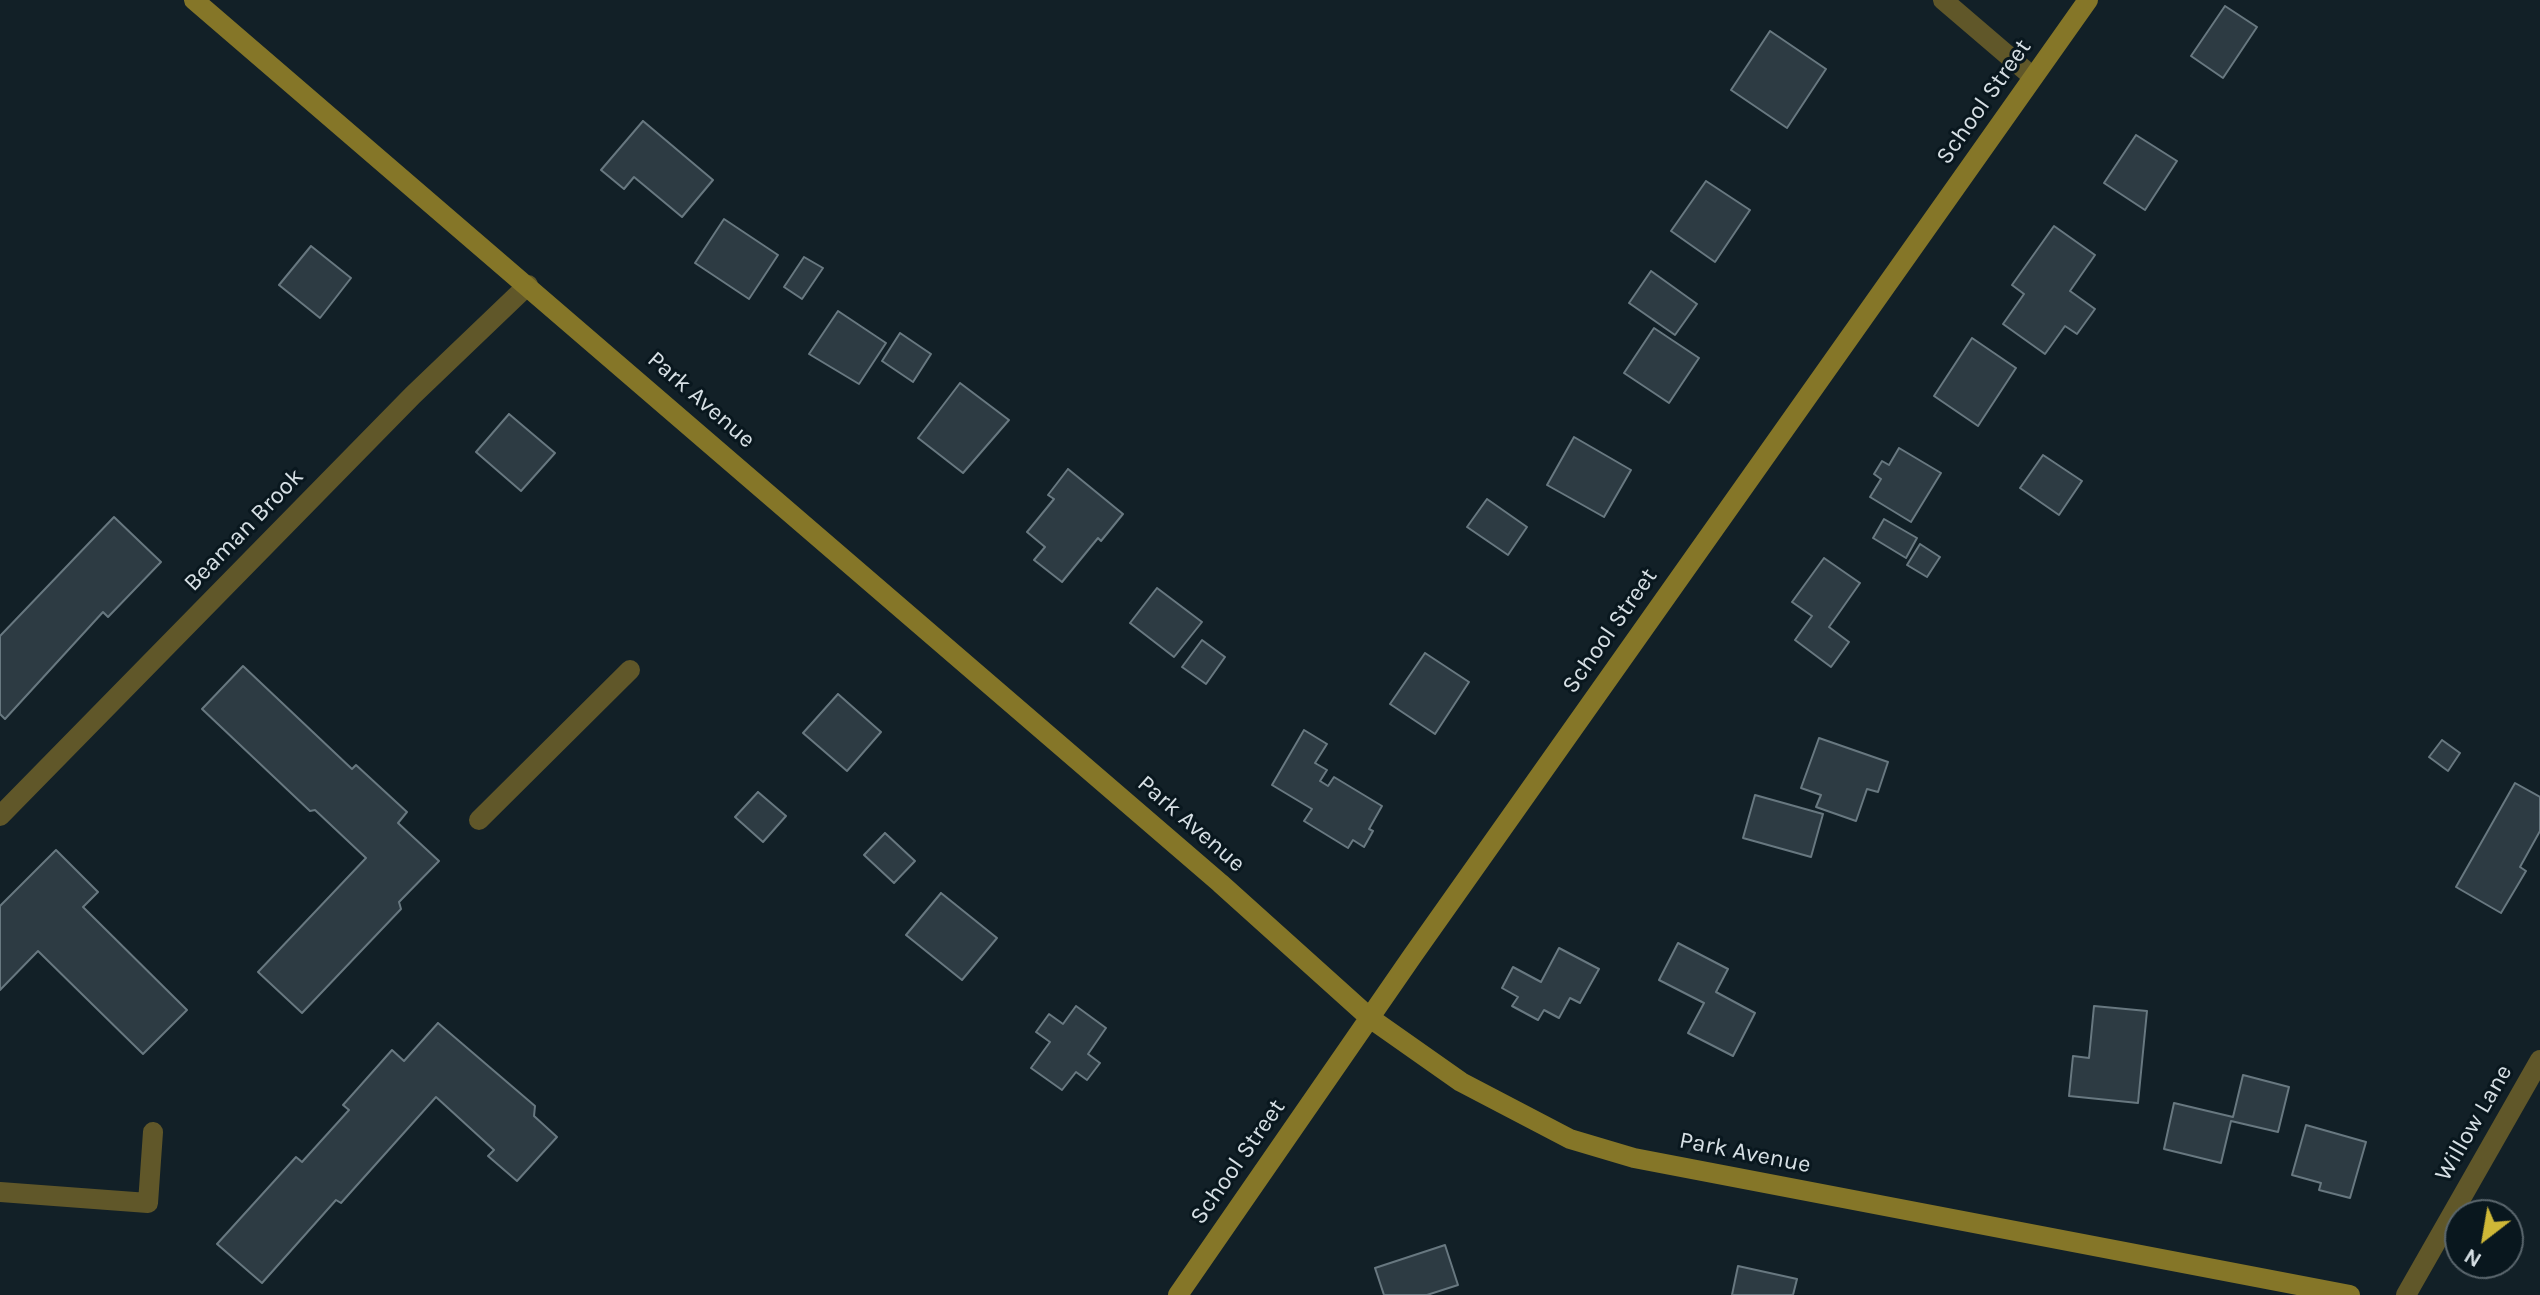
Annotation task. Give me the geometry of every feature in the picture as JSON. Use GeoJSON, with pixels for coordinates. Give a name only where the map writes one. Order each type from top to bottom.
{"type":"FeatureCollection","features":[{"type":"Feature","properties":{"kind":"main road","name":"Park Avenue"},"geometry":{"type":"LineString","coordinates":[[194,0],[1220,883],[1370,1018],[1461,1082],[1515,1114],[1570,1139],[1634,1158],[2350,1295]]}},
{"type":"Feature","properties":{"kind":"main road","name":"School Street"},"geometry":{"type":"LineString","coordinates":[[1178,1295],[2088,0]]}},
{"type":"Feature","properties":{"kind":"street"},"geometry":{"type":"LineString","coordinates":[[1943,0],[2033,77]]}},
{"type":"Feature","properties":{"kind":"street","name":"Beaman Brook"},"geometry":{"type":"LineString","coordinates":[[0,816],[413,395],[528,285]]}},
{"type":"Feature","properties":{"kind":"street"},"geometry":{"type":"LineString","coordinates":[[479,820],[630,670]]}},
{"type":"Feature","properties":{"kind":"street","name":"Willow Lane"},"geometry":{"type":"LineString","coordinates":[[2406,1295],[2540,1060]]}},
{"type":"Feature","properties":{"kind":"street"},"geometry":{"type":"LineString","coordinates":[[0,1192],[148,1203],[153,1132]]}},
{"type":"Feature","properties":{"kind":"building"},"geometry":{"type":"Polygon","coordinates":[[[2225,6],[2257,27],[2223,78],[2191,56],[2225,6]]]}},
{"type":"Feature","properties":{"kind":"building"},"geometry":{"type":"Polygon","coordinates":[[[1770,31],[1826,69],[1787,128],[1731,90],[1770,31]]]}},
{"type":"Feature","properties":{"kind":"building"},"geometry":{"type":"Polygon","coordinates":[[[643,121],[713,180],[682,217],[634,177],[624,189],[601,170],[643,121]]]}},
{"type":"Feature","properties":{"kind":"building"},"geometry":{"type":"Polygon","coordinates":[[[2136,135],[2177,161],[2145,210],[2104,183],[2136,135]]]}},
{"type":"Feature","properties":{"kind":"building"},"geometry":{"type":"Polygon","coordinates":[[[1706,181],[1750,210],[1715,262],[1671,231],[1706,181]]]}},
{"type":"Feature","properties":{"kind":"building"},"geometry":{"type":"Polygon","coordinates":[[[724,219],[778,255],[749,299],[695,263],[724,219]]]}},
{"type":"Feature","properties":{"kind":"building"},"geometry":{"type":"Polygon","coordinates":[[[2054,226],[2095,255],[2070,291],[2095,309],[2077,334],[2065,326],[2045,354],[2003,324],[2024,294],[2012,285],[2054,226]]]}},
{"type":"Feature","properties":{"kind":"building"},"geometry":{"type":"Polygon","coordinates":[[[311,246],[351,278],[320,318],[279,285],[311,246]]]}},
{"type":"Feature","properties":{"kind":"building"},"geometry":{"type":"Polygon","coordinates":[[[804,257],[823,268],[802,299],[784,287],[804,257]]]}},
{"type":"Feature","properties":{"kind":"building"},"geometry":{"type":"Polygon","coordinates":[[[1651,271],[1697,304],[1675,335],[1629,303],[1651,271]]]}},
{"type":"Feature","properties":{"kind":"building"},"geometry":{"type":"Polygon","coordinates":[[[838,311],[886,343],[859,384],[809,354],[838,311]]]}},
{"type":"Feature","properties":{"kind":"building"},"geometry":{"type":"Polygon","coordinates":[[[1654,328],[1699,358],[1669,403],[1624,373],[1654,328]]]}},
{"type":"Feature","properties":{"kind":"building"},"geometry":{"type":"Polygon","coordinates":[[[900,333],[931,354],[913,382],[882,361],[900,333]]]}},
{"type":"Feature","properties":{"kind":"building"},"geometry":{"type":"Polygon","coordinates":[[[1972,338],[2016,368],[1978,426],[1934,396],[1972,338]]]}},
{"type":"Feature","properties":{"kind":"building"},"geometry":{"type":"Polygon","coordinates":[[[960,383],[1009,420],[963,473],[918,438],[960,383]]]}},
{"type":"Feature","properties":{"kind":"building"},"geometry":{"type":"Polygon","coordinates":[[[509,414],[555,453],[521,491],[476,452],[509,414]]]}},
{"type":"Feature","properties":{"kind":"building"},"geometry":{"type":"Polygon","coordinates":[[[1574,437],[1631,470],[1604,517],[1547,485],[1574,437]]]}},
{"type":"Feature","properties":{"kind":"building"},"geometry":{"type":"Polygon","coordinates":[[[1899,448],[1941,473],[1911,522],[1870,497],[1881,479],[1874,474],[1882,461],[1889,465],[1899,448]]]}},
{"type":"Feature","properties":{"kind":"building"},"geometry":{"type":"Polygon","coordinates":[[[2043,455],[2082,481],[2059,515],[2020,488],[2043,455]]]}},
{"type":"Feature","properties":{"kind":"building"},"geometry":{"type":"Polygon","coordinates":[[[1068,469],[1123,514],[1101,541],[1098,538],[1062,582],[1034,560],[1045,547],[1027,532],[1054,499],[1048,495],[1068,469]]]}},
{"type":"Feature","properties":{"kind":"building"},"geometry":{"type":"Polygon","coordinates":[[[1487,499],[1527,527],[1508,555],[1467,527],[1487,499]]]}},
{"type":"Feature","properties":{"kind":"building"},"geometry":{"type":"Polygon","coordinates":[[[114,517],[161,562],[108,617],[103,612],[5,719],[0,714],[0,636],[114,517]]]}},
{"type":"Feature","properties":{"kind":"building"},"geometry":{"type":"Polygon","coordinates":[[[1884,519],[1917,538],[1906,558],[1873,538],[1884,519]]]}},
{"type":"Feature","properties":{"kind":"building"},"geometry":{"type":"Polygon","coordinates":[[[1920,544],[1940,557],[1927,577],[1907,565],[1920,544]]]}},
{"type":"Feature","properties":{"kind":"building"},"geometry":{"type":"Polygon","coordinates":[[[1824,558],[1860,583],[1829,627],[1849,642],[1831,667],[1795,640],[1812,616],[1792,602],[1824,558]]]}},
{"type":"Feature","properties":{"kind":"building"},"geometry":{"type":"Polygon","coordinates":[[[1157,588],[1202,622],[1174,657],[1130,623],[1157,588]]]}},
{"type":"Feature","properties":{"kind":"building"},"geometry":{"type":"Polygon","coordinates":[[[1202,640],[1225,657],[1206,684],[1182,667],[1202,640]]]}},
{"type":"Feature","properties":{"kind":"building"},"geometry":{"type":"Polygon","coordinates":[[[1425,653],[1469,682],[1435,734],[1390,704],[1425,653]]]}},
{"type":"Feature","properties":{"kind":"building"},"geometry":{"type":"Polygon","coordinates":[[[243,666],[352,769],[356,765],[407,812],[398,823],[439,861],[399,902],[401,909],[302,1013],[258,972],[366,858],[315,810],[310,811],[202,709],[243,666]]]}},
{"type":"Feature","properties":{"kind":"building"},"geometry":{"type":"Polygon","coordinates":[[[838,694],[881,732],[847,771],[803,733],[838,694]]]}},
{"type":"Feature","properties":{"kind":"building"},"geometry":{"type":"Polygon","coordinates":[[[1304,730],[1327,744],[1315,763],[1327,770],[1320,781],[1328,786],[1334,777],[1382,806],[1369,829],[1373,831],[1364,847],[1353,840],[1348,848],[1304,821],[1312,809],[1272,785],[1304,730]]]}},
{"type":"Feature","properties":{"kind":"building"},"geometry":{"type":"Polygon","coordinates":[[[1819,738],[1888,762],[1878,792],[1867,789],[1856,821],[1816,807],[1821,795],[1801,788],[1819,738]]]}},
{"type":"Feature","properties":{"kind":"building"},"geometry":{"type":"Polygon","coordinates":[[[2442,740],[2460,753],[2448,771],[2429,757],[2442,740]]]}},
{"type":"Feature","properties":{"kind":"building"},"geometry":{"type":"Polygon","coordinates":[[[2515,783],[2540,797],[2540,831],[2520,867],[2526,871],[2501,913],[2456,887],[2515,783]]]}},
{"type":"Feature","properties":{"kind":"building"},"geometry":{"type":"Polygon","coordinates":[[[758,792],[786,816],[763,842],[735,817],[758,792]]]}},
{"type":"Feature","properties":{"kind":"building"},"geometry":{"type":"Polygon","coordinates":[[[1755,795],[1823,814],[1811,857],[1743,838],[1755,795]]]}},
{"type":"Feature","properties":{"kind":"building"},"geometry":{"type":"Polygon","coordinates":[[[885,833],[915,861],[894,883],[864,855],[885,833]]]}},
{"type":"Feature","properties":{"kind":"building"},"geometry":{"type":"Polygon","coordinates":[[[56,850],[98,892],[83,907],[187,1010],[143,1054],[38,951],[0,990],[0,906],[56,850]]]}},
{"type":"Feature","properties":{"kind":"building"},"geometry":{"type":"Polygon","coordinates":[[[941,893],[997,938],[962,980],[906,935],[941,893]]]}},
{"type":"Feature","properties":{"kind":"building"},"geometry":{"type":"Polygon","coordinates":[[[1678,943],[1728,969],[1716,992],[1755,1013],[1733,1056],[1688,1033],[1704,1003],[1659,980],[1678,943]]]}},
{"type":"Feature","properties":{"kind":"building"},"geometry":{"type":"Polygon","coordinates":[[[1559,948],[1599,969],[1580,1003],[1570,998],[1559,1018],[1544,1010],[1538,1020],[1512,1006],[1518,997],[1502,988],[1513,967],[1541,982],[1559,948]]]}},
{"type":"Feature","properties":{"kind":"building"},"geometry":{"type":"Polygon","coordinates":[[[1076,1006],[1106,1028],[1088,1054],[1100,1063],[1087,1080],[1076,1072],[1062,1090],[1031,1068],[1050,1042],[1036,1032],[1049,1014],[1063,1024],[1076,1006]]]}},
{"type":"Feature","properties":{"kind":"building"},"geometry":{"type":"Polygon","coordinates":[[[2094,1006],[2147,1011],[2138,1103],[2069,1096],[2073,1056],[2089,1058],[2094,1006]]]}},
{"type":"Feature","properties":{"kind":"building"},"geometry":{"type":"Polygon","coordinates":[[[438,1023],[535,1106],[534,1116],[557,1137],[517,1181],[488,1156],[494,1150],[436,1097],[341,1203],[336,1200],[262,1283],[217,1244],[296,1157],[302,1162],[349,1110],[343,1105],[392,1050],[404,1061],[438,1023]]]}},
{"type":"Feature","properties":{"kind":"building"},"geometry":{"type":"Polygon","coordinates":[[[2243,1075],[2289,1087],[2278,1132],[2231,1121],[2221,1163],[2164,1149],[2174,1103],[2233,1117],[2243,1075]]]}},
{"type":"Feature","properties":{"kind":"building"},"geometry":{"type":"Polygon","coordinates":[[[2306,1125],[2366,1142],[2350,1198],[2319,1190],[2321,1183],[2292,1175],[2306,1125]]]}},
{"type":"Feature","properties":{"kind":"building"},"geometry":{"type":"Polygon","coordinates":[[[1445,1245],[1458,1285],[1427,1295],[1384,1295],[1375,1268],[1445,1245]]]}},
{"type":"Feature","properties":{"kind":"building"},"geometry":{"type":"Polygon","coordinates":[[[1738,1266],[1797,1279],[1793,1295],[1732,1295],[1738,1266]]]}}]}
